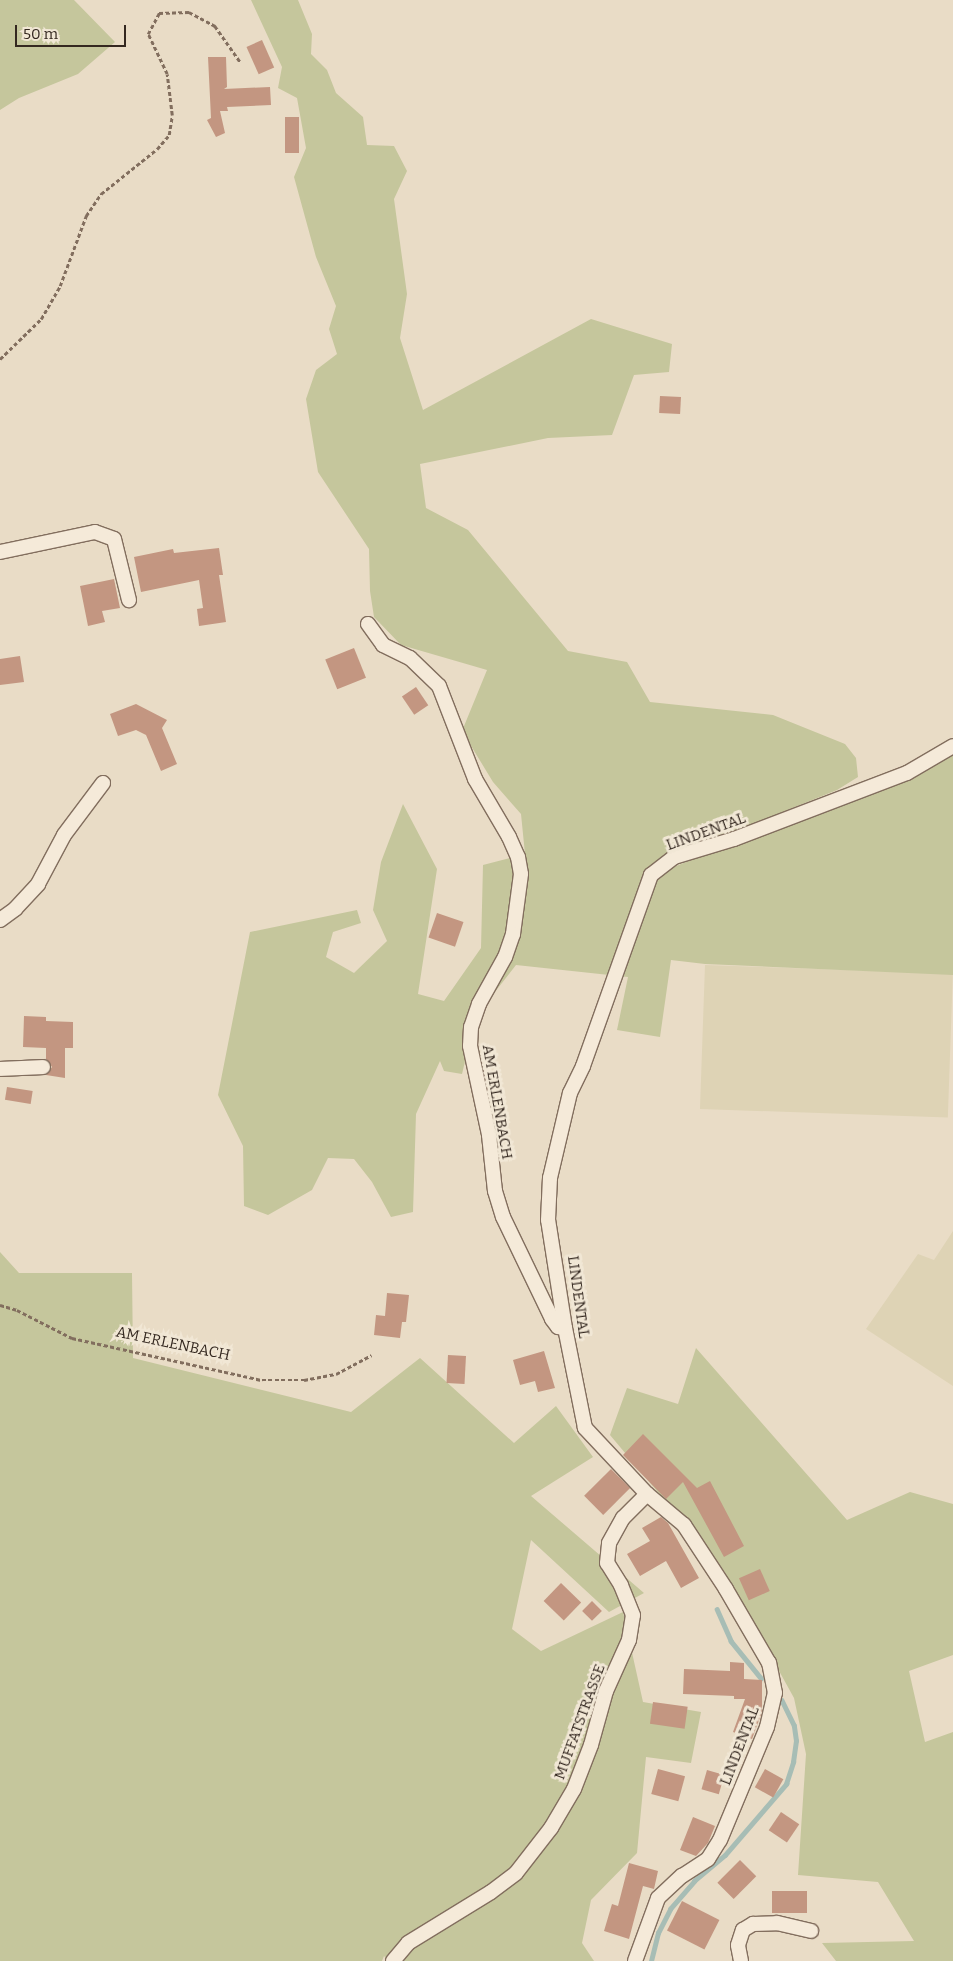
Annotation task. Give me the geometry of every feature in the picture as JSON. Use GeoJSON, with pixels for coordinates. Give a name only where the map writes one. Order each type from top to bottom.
{"type":"FeatureCollection","features":[{"type":"Feature","properties":{"kind":"street"},"geometry":{"type":"LineString","coordinates":[[0,552],[95,532],[114,539],[129,600]]}},
{"type":"Feature","properties":{"kind":"street","name":"AM ERLENBACH"},"geometry":{"type":"LineString","coordinates":[[368,624],[383,646],[410,658],[439,686],[475,780],[509,836],[518,857],[520,874],[513,934],[505,957],[479,1004],[472,1027],[470,1046],[489,1135],[495,1191],[503,1218],[552,1318],[558,1327],[565,1328]]}},
{"type":"Feature","properties":{"kind":"street","name":"LINDENTAL"},"geometry":{"type":"LineString","coordinates":[[635,1961],[658,1898],[682,1876],[708,1859],[720,1840],[767,1727],[775,1693],[769,1663],[726,1589],[684,1525],[647,1494],[585,1428],[565,1328],[548,1220],[550,1178],[570,1093],[584,1066],[651,875],[674,857],[734,839],[899,776],[953,746]]}},
{"type":"Feature","properties":{"kind":"street"},"geometry":{"type":"LineString","coordinates":[[0,920],[15,909],[38,884],[64,835],[103,784]]}},
{"type":"Feature","properties":{"kind":"street"},"geometry":{"type":"LineString","coordinates":[[0,1070],[44,1067]]}},
{"type":"Feature","properties":{"kind":"street","name":"MUFFATSTRASSE"},"geometry":{"type":"LineString","coordinates":[[393,1961],[408,1943],[492,1892],[516,1873],[551,1828],[574,1789],[591,1745],[606,1691],[630,1640],[633,1615],[621,1585],[607,1562],[609,1543],[623,1518],[647,1494]]}},
{"type":"Feature","properties":{"kind":"street"},"geometry":{"type":"LineString","coordinates":[[741,1961],[738,1945],[743,1930],[752,1924],[778,1923],[811,1931]]}},
{"type":"Feature","properties":{"kind":"path"},"geometry":{"type":"LineString","coordinates":[[0,360],[41,319],[60,286],[86,216],[101,194],[157,149],[169,134],[172,115],[167,74],[148,34],[159,13],[189,12],[215,26],[241,62]]}},
{"type":"Feature","properties":{"kind":"path","name":"AM ERLENBACH"},"geometry":{"type":"LineString","coordinates":[[0,1305],[17,1310],[72,1338],[262,1380],[304,1380],[336,1374],[371,1355]]}},
{"type":"Feature","properties":{"kind":"shaded area"},"geometry":{"type":"Polygon","coordinates":[[[705,965],[953,974],[948,1118],[700,1109],[705,965]]]}},
{"type":"Feature","properties":{"kind":"shaded area"},"geometry":{"type":"Polygon","coordinates":[[[953,1231],[953,1386],[866,1329],[918,1254],[934,1260],[953,1231]]]}},
{"type":"Feature","properties":{"kind":"green space"},"geometry":{"type":"Polygon","coordinates":[[[0,0],[74,0],[115,42],[78,74],[19,98],[0,110],[0,0]]]}},
{"type":"Feature","properties":{"kind":"green space"},"geometry":{"type":"Polygon","coordinates":[[[251,0],[298,0],[312,34],[311,54],[327,70],[336,93],[363,117],[367,145],[394,146],[407,171],[394,199],[407,294],[400,338],[423,410],[591,319],[672,344],[669,372],[634,375],[612,435],[548,438],[420,464],[426,508],[468,530],[568,651],[627,662],[650,702],[773,715],[845,744],[856,758],[858,777],[837,790],[725,835],[663,855],[671,868],[909,779],[953,753],[953,975],[705,964],[671,960],[660,1037],[617,1030],[628,977],[516,965],[476,1016],[462,1074],[444,1071],[440,1061],[416,1114],[413,1212],[391,1217],[372,1182],[354,1159],[328,1158],[312,1190],[268,1215],[244,1206],[243,1146],[218,1095],[250,932],[357,910],[361,923],[333,932],[326,957],[354,973],[387,941],[373,910],[381,862],[403,804],[437,869],[418,994],[444,1001],[481,948],[483,865],[525,854],[521,814],[493,782],[462,731],[487,670],[401,645],[374,617],[370,591],[369,549],[318,472],[306,399],[316,370],[337,354],[329,329],[336,306],[316,257],[294,177],[306,148],[297,98],[278,88],[282,67],[251,0]]]}},
{"type":"Feature","properties":{"kind":"green space"},"geometry":{"type":"Polygon","coordinates":[[[0,1252],[19,1273],[132,1273],[133,1358],[351,1412],[420,1358],[514,1443],[556,1406],[593,1457],[531,1496],[644,1593],[609,1612],[531,1540],[512,1629],[541,1651],[623,1612],[643,1702],[701,1712],[691,1763],[646,1757],[637,1853],[591,1900],[582,1943],[594,1961],[388,1961],[384,1956],[382,1961],[0,1961],[0,1252]]]}},
{"type":"Feature","properties":{"kind":"green space"},"geometry":{"type":"Polygon","coordinates":[[[696,1348],[847,1520],[910,1492],[953,1504],[953,1655],[909,1671],[925,1742],[953,1732],[953,1961],[836,1961],[822,1943],[914,1941],[878,1882],[798,1875],[806,1754],[794,1698],[724,1571],[610,1435],[627,1388],[678,1404],[696,1348]]]}},
{"type":"Feature","properties":{"kind":"building"},"geometry":{"type":"Polygon","coordinates":[[[262,40],[274,67],[259,74],[246,47],[262,40]]]}},
{"type":"Feature","properties":{"kind":"building"},"geometry":{"type":"Polygon","coordinates":[[[208,57],[226,57],[227,87],[224,89],[270,87],[271,105],[227,107],[228,111],[220,111],[225,133],[216,137],[207,120],[211,118],[208,57]]]}},
{"type":"Feature","properties":{"kind":"building"},"geometry":{"type":"Polygon","coordinates":[[[285,117],[299,117],[299,153],[285,153],[285,117]]]}},
{"type":"Feature","properties":{"kind":"building"},"geometry":{"type":"Polygon","coordinates":[[[660,396],[681,397],[680,414],[659,413],[660,396]]]}},
{"type":"Feature","properties":{"kind":"building"},"geometry":{"type":"Polygon","coordinates":[[[219,548],[223,575],[219,575],[226,622],[199,626],[197,609],[203,608],[199,580],[141,592],[134,557],[173,549],[174,553],[219,548]]]}},
{"type":"Feature","properties":{"kind":"building"},"geometry":{"type":"Polygon","coordinates":[[[114,579],[120,608],[102,611],[105,622],[88,626],[80,586],[114,579]]]}},
{"type":"Feature","properties":{"kind":"building"},"geometry":{"type":"Polygon","coordinates":[[[354,648],[366,678],[337,689],[325,660],[354,648]]]}},
{"type":"Feature","properties":{"kind":"building"},"geometry":{"type":"Polygon","coordinates":[[[20,656],[24,682],[0,685],[0,659],[20,656]]]}},
{"type":"Feature","properties":{"kind":"building"},"geometry":{"type":"Polygon","coordinates":[[[416,687],[428,705],[414,715],[402,697],[416,687]]]}},
{"type":"Feature","properties":{"kind":"building"},"geometry":{"type":"Polygon","coordinates":[[[136,704],[167,720],[162,728],[177,764],[161,771],[146,735],[136,730],[118,736],[110,714],[136,704]]]}},
{"type":"Feature","properties":{"kind":"building"},"geometry":{"type":"Polygon","coordinates":[[[437,913],[463,922],[455,947],[429,938],[437,913]]]}},
{"type":"Feature","properties":{"kind":"building"},"geometry":{"type":"Polygon","coordinates":[[[24,1016],[46,1017],[46,1021],[73,1022],[73,1048],[65,1048],[65,1078],[46,1075],[52,1067],[46,1059],[46,1048],[23,1047],[24,1016]]]}},
{"type":"Feature","properties":{"kind":"building"},"geometry":{"type":"Polygon","coordinates":[[[7,1087],[33,1091],[31,1104],[5,1100],[7,1087]]]}},
{"type":"Feature","properties":{"kind":"building"},"geometry":{"type":"Polygon","coordinates":[[[387,1293],[409,1295],[406,1322],[402,1322],[400,1338],[374,1335],[376,1315],[385,1316],[387,1293]]]}},
{"type":"Feature","properties":{"kind":"building"},"geometry":{"type":"Polygon","coordinates":[[[544,1351],[555,1388],[538,1392],[535,1381],[520,1385],[513,1360],[544,1351]]]}},
{"type":"Feature","properties":{"kind":"building"},"geometry":{"type":"Polygon","coordinates":[[[448,1355],[466,1356],[465,1384],[447,1383],[448,1355]]]}},
{"type":"Feature","properties":{"kind":"building"},"geometry":{"type":"Polygon","coordinates":[[[643,1434],[697,1488],[710,1481],[744,1546],[724,1557],[683,1482],[666,1499],[623,1455],[643,1434]]]}},
{"type":"Feature","properties":{"kind":"building"},"geometry":{"type":"Polygon","coordinates":[[[611,1469],[630,1488],[603,1515],[584,1496],[611,1469]]]}},
{"type":"Feature","properties":{"kind":"building"},"geometry":{"type":"Polygon","coordinates":[[[661,1517],[668,1523],[699,1578],[681,1588],[666,1561],[640,1576],[627,1554],[650,1541],[642,1528],[661,1517]]]}},
{"type":"Feature","properties":{"kind":"building"},"geometry":{"type":"Polygon","coordinates":[[[760,1569],[770,1591],[749,1600],[739,1578],[760,1569]]]}},
{"type":"Feature","properties":{"kind":"building"},"geometry":{"type":"Polygon","coordinates":[[[561,1583],[581,1602],[564,1620],[544,1601],[561,1583]]]}},
{"type":"Feature","properties":{"kind":"building"},"geometry":{"type":"Polygon","coordinates":[[[592,1601],[602,1611],[592,1621],[582,1611],[592,1601]]]}},
{"type":"Feature","properties":{"kind":"building"},"geometry":{"type":"Polygon","coordinates":[[[730,1662],[744,1663],[744,1679],[762,1680],[762,1712],[752,1739],[733,1732],[745,1699],[734,1699],[734,1696],[683,1694],[684,1669],[730,1671],[730,1662]]]}},
{"type":"Feature","properties":{"kind":"building"},"geometry":{"type":"Polygon","coordinates":[[[653,1702],[688,1707],[685,1729],[650,1724],[653,1702]]]}},
{"type":"Feature","properties":{"kind":"building"},"geometry":{"type":"Polygon","coordinates":[[[658,1769],[685,1776],[678,1801],[651,1794],[658,1769]]]}},
{"type":"Feature","properties":{"kind":"building"},"geometry":{"type":"Polygon","coordinates":[[[765,1769],[783,1779],[773,1798],[755,1787],[765,1769]]]}},
{"type":"Feature","properties":{"kind":"building"},"geometry":{"type":"Polygon","coordinates":[[[707,1770],[724,1775],[719,1794],[701,1789],[707,1770]]]}},
{"type":"Feature","properties":{"kind":"building"},"geometry":{"type":"Polygon","coordinates":[[[781,1812],[799,1824],[787,1843],[769,1830],[781,1812]]]}},
{"type":"Feature","properties":{"kind":"building"},"geometry":{"type":"Polygon","coordinates":[[[693,1817],[715,1826],[708,1843],[696,1856],[680,1850],[693,1817]]]}},
{"type":"Feature","properties":{"kind":"building"},"geometry":{"type":"Polygon","coordinates":[[[740,1860],[756,1876],[734,1899],[717,1883],[740,1860]]]}},
{"type":"Feature","properties":{"kind":"building"},"geometry":{"type":"Polygon","coordinates":[[[629,1863],[658,1871],[654,1889],[643,1886],[629,1939],[604,1931],[612,1904],[618,1906],[629,1863]]]}},
{"type":"Feature","properties":{"kind":"building"},"geometry":{"type":"Polygon","coordinates":[[[772,1891],[807,1891],[807,1913],[772,1913],[772,1891]]]}},
{"type":"Feature","properties":{"kind":"building"},"geometry":{"type":"Polygon","coordinates":[[[682,1901],[719,1920],[704,1949],[667,1930],[682,1901]]]}},
{"type":"Feature","properties":{"kind":"waterway"},"geometry":{"type":"LineString","coordinates":[[717,1609],[731,1641],[761,1678]]}},
{"type":"Feature","properties":{"kind":"waterway"},"geometry":{"type":"LineString","coordinates":[[651,1961],[658,1933],[670,1909],[694,1881],[725,1855],[786,1784],[793,1762],[796,1741],[794,1726],[782,1701]]}}]}
